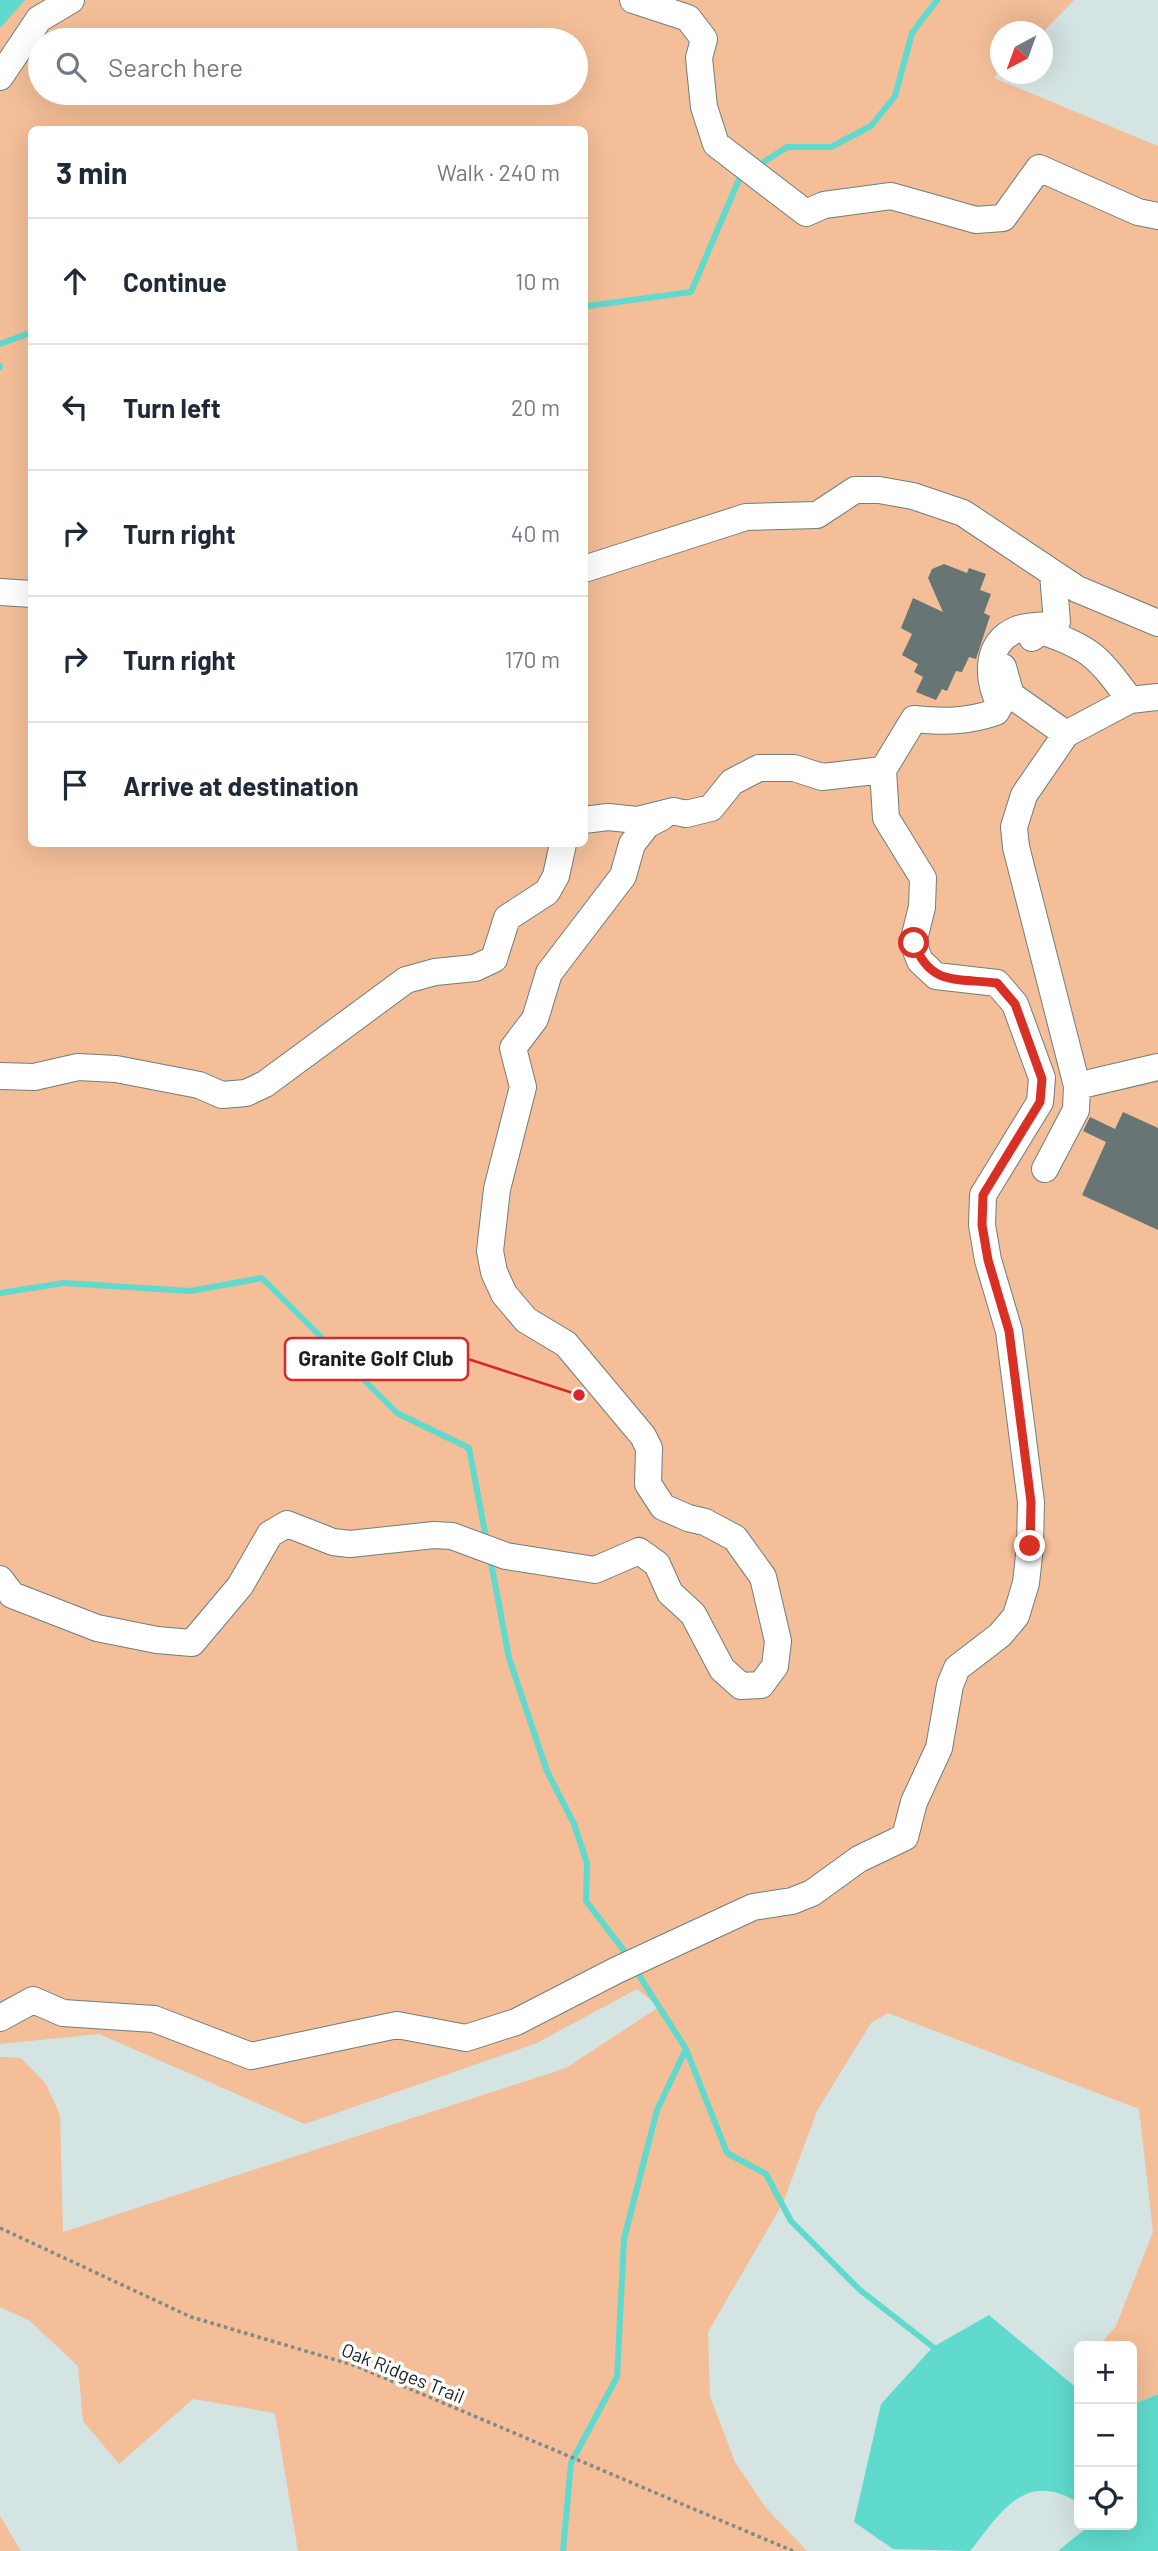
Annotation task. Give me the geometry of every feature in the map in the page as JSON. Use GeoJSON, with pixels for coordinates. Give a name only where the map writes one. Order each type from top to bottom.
{"type":"FeatureCollection","features":[{"type":"Feature","properties":{"kind":"lane"},"geometry":{"type":"LineString","coordinates":[[33,28],[39,19],[71,0]]}},
{"type":"Feature","properties":{"kind":"lane"},"geometry":{"type":"LineString","coordinates":[[633,0],[688,18],[704,39],[699,58],[704,107],[716,144],[806,213],[824,205],[891,196],[976,220],[1003,218],[1039,168],[1138,212],[1158,216]]}},
{"type":"Feature","properties":{"kind":"lane"},"geometry":{"type":"LineString","coordinates":[[0,77],[28,35]]}},
{"type":"Feature","properties":{"kind":"lane"},"geometry":{"type":"LineString","coordinates":[[588,568],[746,517],[817,515],[855,490],[879,490],[914,496],[963,513],[1077,589],[1158,623]]}},
{"type":"Feature","properties":{"kind":"lane"},"geometry":{"type":"LineString","coordinates":[[0,2018],[33,2000],[63,2013],[154,2019],[251,2056],[397,2025],[466,2038],[516,2022],[617,1970],[753,1907],[792,1901],[811,1893],[859,1858],[905,1837],[914,1802],[939,1748],[950,1685],[957,1668],[1000,1635],[1016,1616],[1026,1583],[1030,1546],[1030,1489],[1009,1331],[988,1260],[982,1225],[983,1195],[1040,1102],[1042,1079],[1015,1004],[997,983],[936,976],[920,961],[914,943],[922,907],[923,878],[886,818],[883,770],[914,719],[946,722],[974,719],[996,712],[1000,705],[990,685],[992,655],[1007,635],[1020,629],[1057,622],[1053,574]]}},
{"type":"Feature","properties":{"kind":"lane"},"geometry":{"type":"LineString","coordinates":[[0,592],[28,594]]}},
{"type":"Feature","properties":{"kind":"lane"},"geometry":{"type":"LineString","coordinates":[[1066,734],[1011,695],[1003,667],[1016,648],[1041,631],[1075,643],[1098,658],[1130,700]]}},
{"type":"Feature","properties":{"kind":"lane"},"geometry":{"type":"LineString","coordinates":[[1045,1168],[1076,1110],[1077,1086],[1016,846],[1014,827],[1024,795],[1066,734],[1130,700],[1158,697]]}},
{"type":"Feature","properties":{"kind":"lane"},"geometry":{"type":"LineString","coordinates":[[588,820],[608,817],[636,820],[673,811],[686,814],[711,808],[732,782],[759,768],[794,768],[822,777],[883,770]]}},
{"type":"Feature","properties":{"kind":"lane"},"geometry":{"type":"LineString","coordinates":[[0,1579],[12,1595],[97,1628],[157,1640],[192,1643],[240,1586],[270,1534],[287,1524],[332,1542],[350,1544],[434,1535],[452,1536],[506,1556],[595,1570],[639,1551],[657,1564],[670,1592],[693,1614],[722,1669],[741,1686],[761,1685],[775,1666],[778,1641],[763,1577],[735,1538],[705,1522],[663,1507],[648,1484],[649,1448],[643,1436],[566,1344],[526,1320],[504,1294],[494,1272],[490,1251],[497,1189],[523,1087],[513,1048],[536,1019],[549,972],[624,876],[632,844],[647,825],[673,811]]}},
{"type":"Feature","properties":{"kind":"lane"},"geometry":{"type":"LineString","coordinates":[[0,1076],[34,1077],[78,1067],[116,1069],[199,1085],[222,1095],[246,1093],[265,1084],[406,980],[435,972],[475,968],[494,959],[507,918],[547,892],[556,876],[562,847]]}},
{"type":"Feature","properties":{"kind":"lane"},"geometry":{"type":"LineString","coordinates":[[1077,1086],[1158,1067]]}},
{"type":"Feature","properties":{"kind":"path","name":"Oak Ridges Trail"},"geometry":{"type":"LineString","coordinates":[[0,2228],[191,2317],[355,2366],[793,2551]]}},
{"type":"Feature","properties":{"kind":"shaded area"},"geometry":{"type":"Polygon","coordinates":[[[0,0],[1074,0],[1053,22],[990,21],[990,84],[1008,84],[1158,146],[1158,2394],[1137,2403],[1137,2341],[1103,2341],[1116,2326],[1153,2232],[1139,2109],[888,2013],[871,2023],[817,2111],[783,2203],[708,2332],[710,2396],[735,2462],[766,2508],[807,2551],[298,2551],[275,2413],[193,2399],[119,2464],[83,2421],[78,2366],[30,2321],[0,2307],[0,2057],[21,2058],[46,2084],[60,2115],[63,2232],[566,2068],[659,2007],[637,1989],[537,2043],[305,2124],[99,2034],[0,2044],[0,0]]]}},
{"type":"Feature","properties":{"kind":"shaded area"},"geometry":{"type":"Polygon","coordinates":[[[0,0],[25,0],[0,28],[0,0]]]}},
{"type":"Feature","properties":{"kind":"shaded area"},"geometry":{"type":"Polygon","coordinates":[[[989,2315],[1074,2386],[1074,2501],[1060,2494],[1043,2491],[1029,2493],[1004,2510],[970,2551],[893,2549],[854,2522],[881,2404],[933,2347],[989,2315]]]}},
{"type":"Feature","properties":{"kind":"shaded area"},"geometry":{"type":"Polygon","coordinates":[[[1158,2394],[1158,2551],[1058,2551],[1084,2530],[1137,2530],[1137,2403],[1158,2394]]]}},
{"type":"Feature","properties":{"kind":"shaded area"},"geometry":{"type":"Polygon","coordinates":[[[0,2516],[21,2551],[0,2551],[0,2516]]]}},
{"type":"Feature","properties":{"kind":"building"},"geometry":{"type":"Polygon","coordinates":[[[944,564],[967,573],[969,568],[986,574],[980,590],[991,594],[984,613],[990,616],[976,659],[969,657],[962,672],[956,671],[947,691],[942,689],[936,700],[916,692],[923,677],[914,672],[918,664],[902,655],[912,634],[901,628],[913,598],[943,612],[928,578],[932,569],[944,564]]]}},
{"type":"Feature","properties":{"kind":"building"},"geometry":{"type":"Polygon","coordinates":[[[1123,1112],[1158,1128],[1158,1230],[1082,1195],[1106,1142],[1083,1131],[1090,1117],[1115,1129],[1123,1112]]]}},
{"type":"Feature","properties":{"kind":"waterway"},"geometry":{"type":"LineString","coordinates":[[756,167],[787,147],[831,147],[871,126],[895,96],[912,33],[937,0]]}},
{"type":"Feature","properties":{"kind":"waterway"},"geometry":{"type":"LineString","coordinates":[[588,306],[691,292],[740,177],[744,174]]}},
{"type":"Feature","properties":{"kind":"waterway"},"geometry":{"type":"LineString","coordinates":[[0,344],[28,334]]}},
{"type":"Feature","properties":{"kind":"waterway"},"geometry":{"type":"LineString","coordinates":[[0,1293],[64,1283],[190,1291],[262,1278],[397,1413],[469,1448],[487,1543]]}},
{"type":"Feature","properties":{"kind":"waterway"},"geometry":{"type":"LineString","coordinates":[[490,1557],[509,1658],[547,1771],[574,1824],[587,1863],[586,1901],[628,1956]]}},
{"type":"Feature","properties":{"kind":"waterway"},"geometry":{"type":"LineString","coordinates":[[635,1969],[686,2049],[727,2153],[766,2174],[791,2221],[860,2290],[933,2347]]}},
{"type":"Feature","properties":{"kind":"waterway"},"geometry":{"type":"LineString","coordinates":[[563,2551],[571,2463],[617,2377],[624,2239],[657,2110],[686,2049]]}},
{"type":"Feature","properties":{"kind":"place","name":"Granite Golf Club"},"geometry":{"type":"Point","coordinates":[579,1395]}},
{"type":"Feature","properties":{"kind":"route"},"geometry":{"type":"LineString","coordinates":[[914,943],[920,961],[936,976],[997,983],[1015,1004],[1042,1079],[1040,1102],[1021,1137],[998,1166],[983,1195],[982,1225],[988,1260],[1009,1331],[1031,1502],[1030,1546]]}}]}
